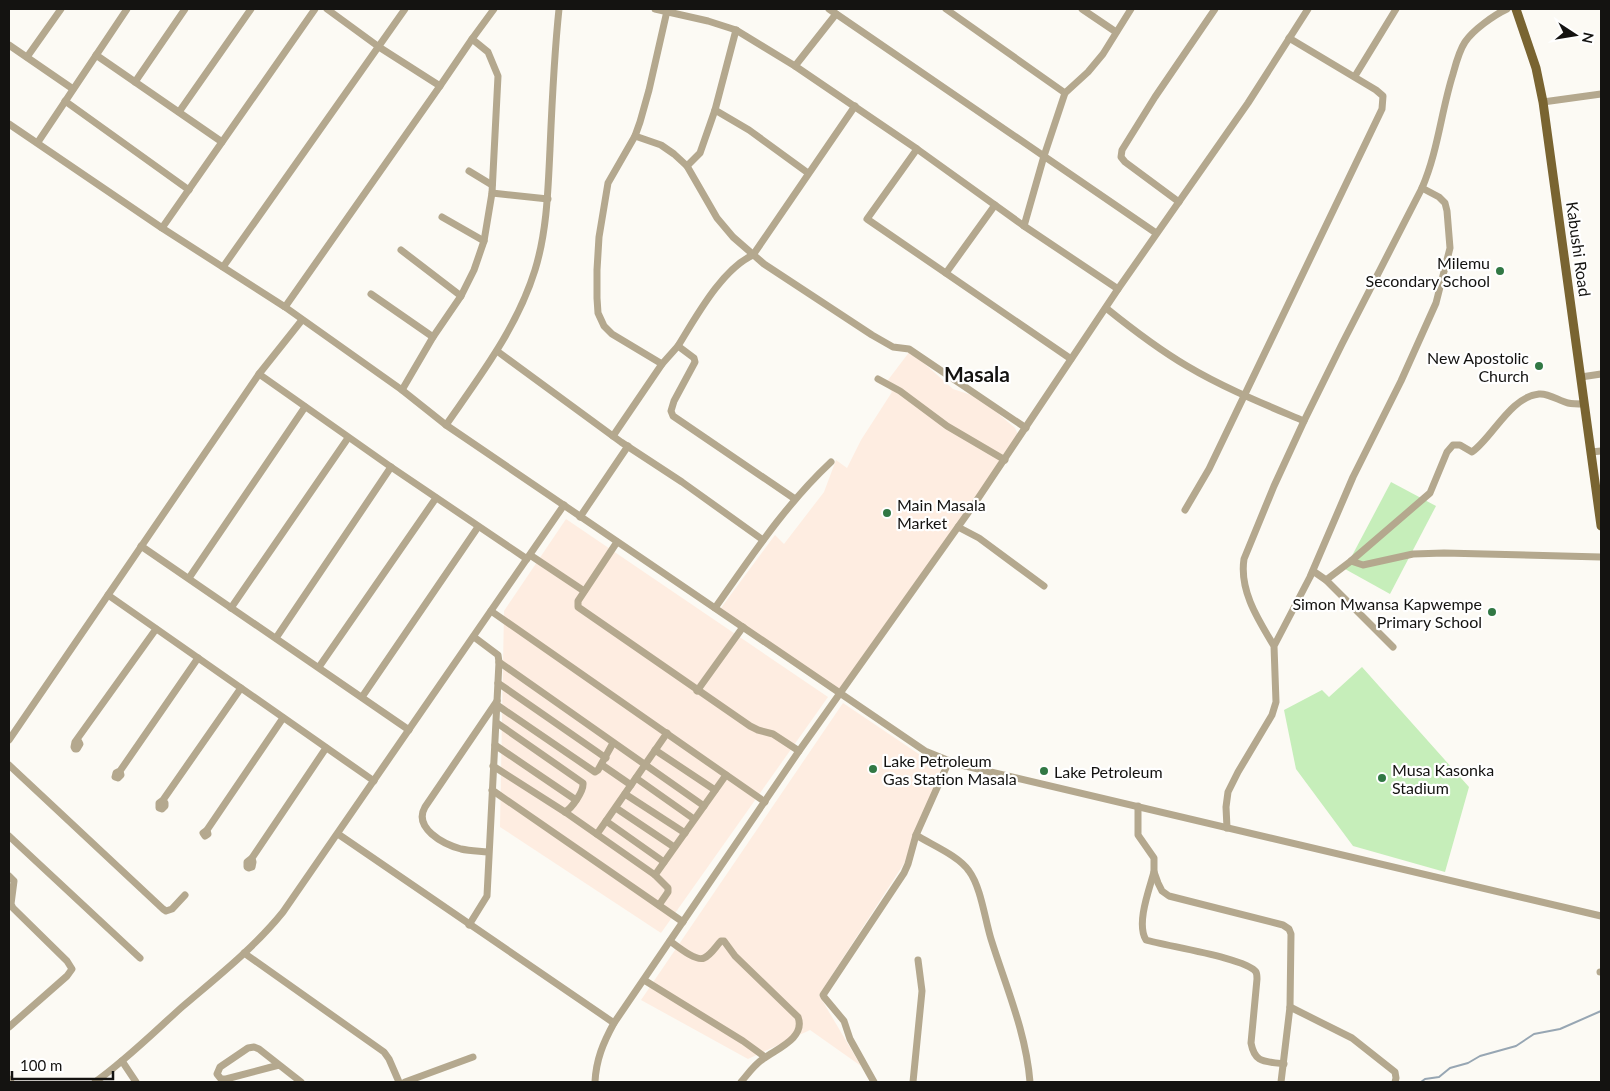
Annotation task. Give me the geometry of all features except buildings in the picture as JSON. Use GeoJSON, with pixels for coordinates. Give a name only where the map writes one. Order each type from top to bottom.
{"type":"FeatureCollection","features":[{"type":"Feature","properties":{"kind":"main road","name":"Kabushi Road"},"geometry":{"type":"LineString","coordinates":[[1516,9],[1536,68],[1543,102],[1601,525]]}},
{"type":"Feature","properties":{"kind":"street"},"geometry":{"type":"LineString","coordinates":[[27,57],[61,9]]}},
{"type":"Feature","properties":{"kind":"street"},"geometry":{"type":"LineString","coordinates":[[38,142],[127,9]]}},
{"type":"Feature","properties":{"kind":"street"},"geometry":{"type":"LineString","coordinates":[[135,82],[185,9]]}},
{"type":"Feature","properties":{"kind":"street"},"geometry":{"type":"LineString","coordinates":[[179,112],[251,9]]}},
{"type":"Feature","properties":{"kind":"street"},"geometry":{"type":"LineString","coordinates":[[162,228],[315,9]]}},
{"type":"Feature","properties":{"kind":"street"},"geometry":{"type":"LineString","coordinates":[[327,9],[379,48],[440,86]]}},
{"type":"Feature","properties":{"kind":"street"},"geometry":{"type":"LineString","coordinates":[[223,267],[405,9]]}},
{"type":"Feature","properties":{"kind":"street"},"geometry":{"type":"LineString","coordinates":[[285,307],[494,9]]}},
{"type":"Feature","properties":{"kind":"street"},"geometry":{"type":"LineString","coordinates":[[446,425],[497,351],[516,317],[535,270],[542,241],[548,199],[555,51],[559,9]]}},
{"type":"Feature","properties":{"kind":"street"},"geometry":{"type":"LineString","coordinates":[[656,9],[708,21],[736,30],[855,106],[1024,226],[1118,289]]}},
{"type":"Feature","properties":{"kind":"street"},"geometry":{"type":"LineString","coordinates":[[829,9],[1156,233]]}},
{"type":"Feature","properties":{"kind":"street"},"geometry":{"type":"LineString","coordinates":[[946,9],[1065,93]]}},
{"type":"Feature","properties":{"kind":"street"},"geometry":{"type":"LineString","coordinates":[[1082,9],[1116,32]]}},
{"type":"Feature","properties":{"kind":"street"},"geometry":{"type":"LineString","coordinates":[[1024,226],[1044,156],[1065,93],[1088,72],[1103,54],[1131,9]]}},
{"type":"Feature","properties":{"kind":"street"},"geometry":{"type":"LineString","coordinates":[[1179,202],[1125,162],[1121,157],[1122,150],[1155,97],[1215,9]]}},
{"type":"Feature","properties":{"kind":"street"},"geometry":{"type":"LineString","coordinates":[[596,1082],[596,1070],[600,1051],[614,1023],[799,751],[1005,460],[1156,233],[1248,103],[1308,9]]}},
{"type":"Feature","properties":{"kind":"street"},"geometry":{"type":"LineString","coordinates":[[1355,76],[1396,9]]}},
{"type":"Feature","properties":{"kind":"street"},"geometry":{"type":"LineString","coordinates":[[1227,828],[1226,807],[1228,792],[1272,715],[1276,702],[1274,646],[1259,620],[1244,584],[1242,571],[1244,559],[1274,486],[1304,421],[1429,172],[1446,98],[1458,58],[1466,41],[1490,19],[1507,9]]}},
{"type":"Feature","properties":{"kind":"street"},"geometry":{"type":"LineString","coordinates":[[662,364],[612,334],[604,326],[598,313],[596,298],[599,237],[608,183],[635,136],[649,90],[667,12]]}},
{"type":"Feature","properties":{"kind":"street"},"geometry":{"type":"LineString","coordinates":[[795,66],[836,14]]}},
{"type":"Feature","properties":{"kind":"street"},"geometry":{"type":"LineString","coordinates":[[687,166],[700,153],[715,110],[736,30]]}},
{"type":"Feature","properties":{"kind":"street"},"geometry":{"type":"LineString","coordinates":[[1185,510],[1209,469],[1382,109],[1383,96],[1355,76],[1289,38]]}},
{"type":"Feature","properties":{"kind":"street"},"geometry":{"type":"LineString","coordinates":[[402,390],[433,337],[461,296],[474,270],[484,241],[492,193],[498,76],[488,52],[472,39]]}},
{"type":"Feature","properties":{"kind":"street"},"geometry":{"type":"LineString","coordinates":[[9,45],[73,89]]}},
{"type":"Feature","properties":{"kind":"street"},"geometry":{"type":"LineString","coordinates":[[96,55],[222,142]]}},
{"type":"Feature","properties":{"kind":"street"},"geometry":{"type":"LineString","coordinates":[[1543,102],[1601,94]]}},
{"type":"Feature","properties":{"kind":"street"},"geometry":{"type":"LineString","coordinates":[[65,101],[189,190]]}},
{"type":"Feature","properties":{"kind":"street"},"geometry":{"type":"LineString","coordinates":[[613,436],[662,364],[678,346],[725,276],[744,259],[753,254],[855,106]]}},
{"type":"Feature","properties":{"kind":"street"},"geometry":{"type":"LineString","coordinates":[[715,110],[749,130],[808,173]]}},
{"type":"Feature","properties":{"kind":"street"},"geometry":{"type":"LineString","coordinates":[[9,124],[162,228],[285,307],[402,390],[446,425],[925,751],[949,761],[1601,915]]}},
{"type":"Feature","properties":{"kind":"street"},"geometry":{"type":"LineString","coordinates":[[635,136],[662,145],[687,166],[717,218],[732,237],[764,264],[872,335],[893,347],[910,349],[1026,428]]}},
{"type":"Feature","properties":{"kind":"street"},"geometry":{"type":"LineString","coordinates":[[917,149],[867,219],[1071,359]]}},
{"type":"Feature","properties":{"kind":"street"},"geometry":{"type":"LineString","coordinates":[[468,171],[492,185]]}},
{"type":"Feature","properties":{"kind":"street"},"geometry":{"type":"LineString","coordinates":[[1274,646],[1313,571],[1353,477],[1401,381],[1436,303],[1450,248],[1447,211],[1445,203],[1422,188]]}},
{"type":"Feature","properties":{"kind":"street"},"geometry":{"type":"LineString","coordinates":[[492,193],[548,199]]}},
{"type":"Feature","properties":{"kind":"street"},"geometry":{"type":"LineString","coordinates":[[946,273],[995,205]]}},
{"type":"Feature","properties":{"kind":"street"},"geometry":{"type":"LineString","coordinates":[[442,217],[484,241]]}},
{"type":"Feature","properties":{"kind":"street"},"geometry":{"type":"LineString","coordinates":[[401,250],[461,296]]}},
{"type":"Feature","properties":{"kind":"street"},"geometry":{"type":"LineString","coordinates":[[371,294],[433,337]]}},
{"type":"Feature","properties":{"kind":"street"},"geometry":{"type":"LineString","coordinates":[[1106,308],[1156,347],[1188,366],[1243,395],[1304,421]]}},
{"type":"Feature","properties":{"kind":"street"},"geometry":{"type":"LineString","coordinates":[[9,740],[259,374],[302,320]]}},
{"type":"Feature","properties":{"kind":"street"},"geometry":{"type":"LineString","coordinates":[[678,346],[694,358],[695,362],[674,401],[671,412],[673,416],[794,499]]}},
{"type":"Feature","properties":{"kind":"street"},"geometry":{"type":"LineString","coordinates":[[497,351],[613,436],[682,482],[763,540]]}},
{"type":"Feature","properties":{"kind":"street"},"geometry":{"type":"LineString","coordinates":[[259,374],[478,527],[584,591]]}},
{"type":"Feature","properties":{"kind":"street"},"geometry":{"type":"LineString","coordinates":[[1581,377],[1601,374]]}},
{"type":"Feature","properties":{"kind":"street"},"geometry":{"type":"LineString","coordinates":[[878,379],[900,391],[947,426],[1005,460]]}},
{"type":"Feature","properties":{"kind":"street"},"geometry":{"type":"LineString","coordinates":[[1326,580],[1430,493],[1447,452],[1453,445],[1460,445],[1472,452],[1480,446],[1497,424],[1522,400],[1539,394],[1569,404],[1584,404]]}},
{"type":"Feature","properties":{"kind":"street"},"geometry":{"type":"LineString","coordinates":[[189,578],[305,407]]}},
{"type":"Feature","properties":{"kind":"street"},"geometry":{"type":"LineString","coordinates":[[231,608],[348,438]]}},
{"type":"Feature","properties":{"kind":"street"},"geometry":{"type":"LineString","coordinates":[[580,517],[628,446]]}},
{"type":"Feature","properties":{"kind":"street"},"geometry":{"type":"LineString","coordinates":[[1591,452],[1601,451]]}},
{"type":"Feature","properties":{"kind":"street"},"geometry":{"type":"LineString","coordinates":[[715,608],[794,499],[831,462]]}},
{"type":"Feature","properties":{"kind":"street"},"geometry":{"type":"LineString","coordinates":[[276,638],[391,467]]}},
{"type":"Feature","properties":{"kind":"street"},"geometry":{"type":"LineString","coordinates":[[319,668],[436,498]]}},
{"type":"Feature","properties":{"kind":"street"},"geometry":{"type":"LineString","coordinates":[[95,1082],[122,1061],[272,926],[338,834],[564,505]]}},
{"type":"Feature","properties":{"kind":"street"},"geometry":{"type":"LineString","coordinates":[[362,697],[478,527]]}},
{"type":"Feature","properties":{"kind":"street"},"geometry":{"type":"LineString","coordinates":[[958,527],[978,538],[1044,586]]}},
{"type":"Feature","properties":{"kind":"street"},"geometry":{"type":"LineString","coordinates":[[617,542],[577,604],[581,610],[750,726],[773,734],[799,751]]}},
{"type":"Feature","properties":{"kind":"street"},"geometry":{"type":"LineString","coordinates":[[141,546],[409,730]]}},
{"type":"Feature","properties":{"kind":"street"},"geometry":{"type":"LineString","coordinates":[[1351,561],[1363,565],[1413,554],[1444,553],[1601,557]]}},
{"type":"Feature","properties":{"kind":"street"},"geometry":{"type":"LineString","coordinates":[[1313,571],[1326,580],[1393,647]]}},
{"type":"Feature","properties":{"kind":"street"},"geometry":{"type":"LineString","coordinates":[[108,595],[374,781]]}},
{"type":"Feature","properties":{"kind":"street"},"geometry":{"type":"LineString","coordinates":[[492,611],[764,802]]}},
{"type":"Feature","properties":{"kind":"street"},"geometry":{"type":"LineString","coordinates":[[698,691],[743,627]]}},
{"type":"Feature","properties":{"kind":"street"},"geometry":{"type":"LineString","coordinates":[[78,740],[156,629]]}},
{"type":"Feature","properties":{"kind":"street"},"geometry":{"type":"LineString","coordinates":[[469,925],[487,896],[499,662],[498,655],[474,637]]}},
{"type":"Feature","properties":{"kind":"street"},"geometry":{"type":"LineString","coordinates":[[120,771],[198,658]]}},
{"type":"Feature","properties":{"kind":"street"},"geometry":{"type":"LineString","coordinates":[[499,662],[704,806]]}},
{"type":"Feature","properties":{"kind":"street"},"geometry":{"type":"LineString","coordinates":[[498,683],[606,758]]}},
{"type":"Feature","properties":{"kind":"street"},"geometry":{"type":"LineString","coordinates":[[163,800],[241,688]]}},
{"type":"Feature","properties":{"kind":"street"},"geometry":{"type":"LineString","coordinates":[[497,703],[593,771],[597,771],[602,765],[613,743]]}},
{"type":"Feature","properties":{"kind":"street"},"geometry":{"type":"LineString","coordinates":[[488,852],[463,849],[450,845],[426,829],[422,815],[425,807],[497,703]]}},
{"type":"Feature","properties":{"kind":"street"},"geometry":{"type":"LineString","coordinates":[[207,830],[284,718]]}},
{"type":"Feature","properties":{"kind":"street"},"geometry":{"type":"LineString","coordinates":[[496,723],[583,783],[583,789],[569,810],[565,812]]}},
{"type":"Feature","properties":{"kind":"street"},"geometry":{"type":"LineString","coordinates":[[597,834],[667,733]]}},
{"type":"Feature","properties":{"kind":"street"},"geometry":{"type":"LineString","coordinates":[[495,745],[576,800]]}},
{"type":"Feature","properties":{"kind":"street"},"geometry":{"type":"LineString","coordinates":[[252,858],[326,748]]}},
{"type":"Feature","properties":{"kind":"street"},"geometry":{"type":"LineString","coordinates":[[655,750],[715,790]]}},
{"type":"Feature","properties":{"kind":"street"},"geometry":{"type":"LineString","coordinates":[[874,1082],[850,1039],[844,1021],[823,995],[904,873],[916,835],[949,761]]}},
{"type":"Feature","properties":{"kind":"street"},"geometry":{"type":"LineString","coordinates":[[602,765],[631,785]]}},
{"type":"Feature","properties":{"kind":"street"},"geometry":{"type":"LineString","coordinates":[[493,766],[565,812],[655,875],[668,888],[668,892],[659,905]]}},
{"type":"Feature","properties":{"kind":"street"},"geometry":{"type":"LineString","coordinates":[[10,768],[163,910],[172,909],[185,895]]}},
{"type":"Feature","properties":{"kind":"street"},"geometry":{"type":"LineString","coordinates":[[655,875],[726,775]]}},
{"type":"Feature","properties":{"kind":"street"},"geometry":{"type":"LineString","coordinates":[[636,778],[694,819]]}},
{"type":"Feature","properties":{"kind":"street"},"geometry":{"type":"LineString","coordinates":[[492,790],[683,922]]}},
{"type":"Feature","properties":{"kind":"street"},"geometry":{"type":"LineString","coordinates":[[625,794],[685,833]]}},
{"type":"Feature","properties":{"kind":"street"},"geometry":{"type":"LineString","coordinates":[[1138,806],[1138,835],[1154,858],[1154,872],[1144,910],[1143,936],[1146,940],[1242,963],[1252,968],[1257,973],[1251,1043],[1253,1052],[1261,1060],[1284,1064]]}},
{"type":"Feature","properties":{"kind":"street"},"geometry":{"type":"LineString","coordinates":[[616,808],[674,847]]}},
{"type":"Feature","properties":{"kind":"street"},"geometry":{"type":"LineString","coordinates":[[606,822],[664,862]]}},
{"type":"Feature","properties":{"kind":"street"},"geometry":{"type":"LineString","coordinates":[[338,834],[614,1023]]}},
{"type":"Feature","properties":{"kind":"street"},"geometry":{"type":"LineString","coordinates":[[916,835],[963,863],[971,872],[978,886],[992,942],[1026,1048],[1030,1082]]}},
{"type":"Feature","properties":{"kind":"street"},"geometry":{"type":"LineString","coordinates":[[9,836],[140,958]]}},
{"type":"Feature","properties":{"kind":"street"},"geometry":{"type":"LineString","coordinates":[[1154,872],[1162,891],[1169,896],[1283,925],[1289,929],[1291,934],[1290,1007],[1281,1082]]}},
{"type":"Feature","properties":{"kind":"street"},"geometry":{"type":"LineString","coordinates":[[9,876],[14,881],[11,904],[68,961],[72,969],[67,976],[9,1027]]}},
{"type":"Feature","properties":{"kind":"street"},"geometry":{"type":"LineString","coordinates":[[670,941],[694,958],[700,959],[706,957],[721,941],[724,941],[735,956],[798,1017],[800,1023],[796,1035],[751,1069],[742,1082]]}},
{"type":"Feature","properties":{"kind":"street"},"geometry":{"type":"LineString","coordinates":[[244,953],[384,1052],[399,1082]]}},
{"type":"Feature","properties":{"kind":"street"},"geometry":{"type":"LineString","coordinates":[[913,1082],[922,991],[918,960]]}},
{"type":"Feature","properties":{"kind":"street"},"geometry":{"type":"LineString","coordinates":[[644,980],[743,1041],[765,1058]]}},
{"type":"Feature","properties":{"kind":"street"},"geometry":{"type":"LineString","coordinates":[[1290,1007],[1352,1038],[1395,1072],[1395,1082]]}},
{"type":"Feature","properties":{"kind":"street"},"geometry":{"type":"LineString","coordinates":[[279,1064],[226,1079],[221,1079],[216,1074],[220,1067],[248,1048],[254,1048],[279,1064],[301,1082]]}},
{"type":"Feature","properties":{"kind":"street"},"geometry":{"type":"LineString","coordinates":[[405,1082],[473,1058]]}},
{"type":"Feature","properties":{"kind":"street"},"geometry":{"type":"LineString","coordinates":[[122,1061],[136,1082]]}},
{"type":"Feature","properties":{"kind":"shaded area","name":"Main Masala Market"},"geometry":{"type":"Polygon","coordinates":[[[910,351],[953,389],[980,398],[1015,428],[1020,439],[839,693],[718,612],[775,535],[784,544],[824,492],[836,460],[847,468],[861,440],[892,392],[885,384],[910,351]]]}},
{"type":"Feature","properties":{"kind":"shaded area"},"geometry":{"type":"Polygon","coordinates":[[[566,519],[828,697],[661,933],[500,827],[504,611],[566,519]]]}},
{"type":"Feature","properties":{"kind":"shaded area"},"geometry":{"type":"Polygon","coordinates":[[[843,703],[941,769],[905,862],[819,995],[861,1066],[810,1030],[748,1059],[641,1000],[843,703]]]}},
{"type":"Feature","properties":{"kind":"green space"},"geometry":{"type":"Polygon","coordinates":[[[1391,482],[1436,506],[1390,594],[1345,569],[1391,482]]]}},
{"type":"Feature","properties":{"kind":"green space","name":"Musa Kasonka Stadium"},"geometry":{"type":"Polygon","coordinates":[[[1362,667],[1469,787],[1445,872],[1353,846],[1296,769],[1284,710],[1322,690],[1329,697],[1362,667]]]}},
{"type":"Feature","properties":{"kind":"waterway"},"geometry":{"type":"LineString","coordinates":[[1421,1082],[1425,1079],[1439,1077],[1450,1068],[1468,1063],[1480,1056],[1516,1046],[1534,1034],[1560,1029],[1601,1011]]}},
{"type":"Feature","properties":{"kind":"place","name":"Milemu Secondary School"},"geometry":{"type":"Point","coordinates":[1500,271]}},
{"type":"Feature","properties":{"kind":"place","name":"New Apostolic Church"},"geometry":{"type":"Point","coordinates":[1539,366]}},
{"type":"Feature","properties":{"kind":"place","name":"Main Masala Market"},"geometry":{"type":"Point","coordinates":[887,513]}},
{"type":"Feature","properties":{"kind":"place","name":"Simon Mwansa Kapwempe Primary School"},"geometry":{"type":"Point","coordinates":[1492,612]}},
{"type":"Feature","properties":{"kind":"place","name":"Lake Petroleum Gas Station Masala"},"geometry":{"type":"Point","coordinates":[873,769]}},
{"type":"Feature","properties":{"kind":"place","name":"Lake Petroleum"},"geometry":{"type":"Point","coordinates":[1044,771]}},
{"type":"Feature","properties":{"kind":"place","name":"Musa Kasonka Stadium"},"geometry":{"type":"Point","coordinates":[1382,778]}},
{"type":"Feature","properties":{"kind":"district","name":"Masala"},"geometry":{"type":"Point","coordinates":[977,373]}}]}
